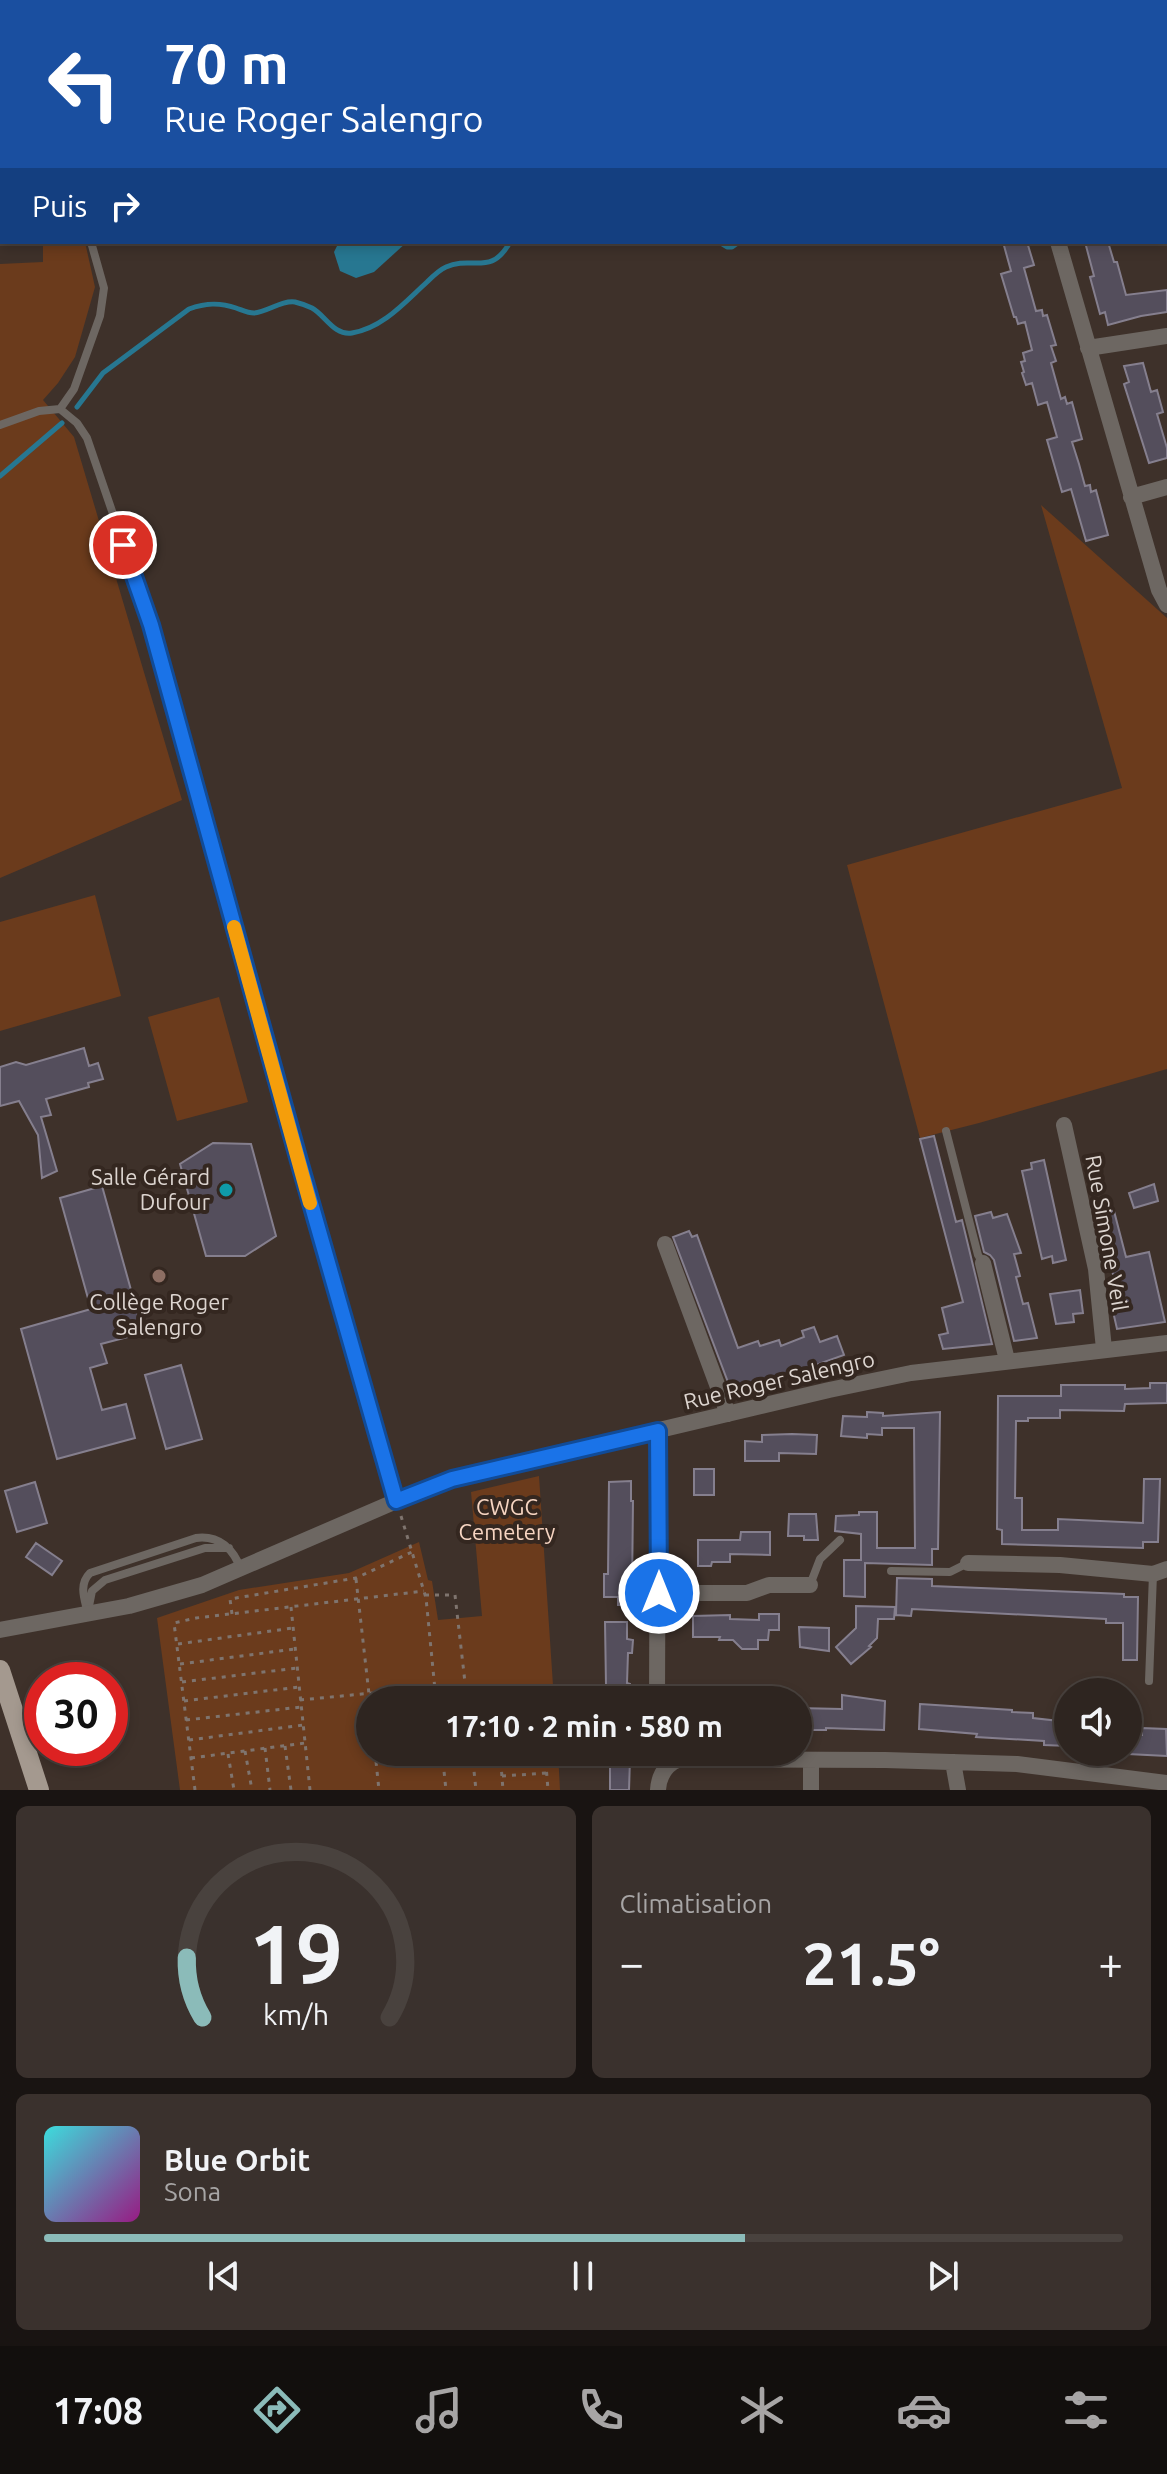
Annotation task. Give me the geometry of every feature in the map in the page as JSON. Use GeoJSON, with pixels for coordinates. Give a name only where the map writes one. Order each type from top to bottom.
{"type":"FeatureCollection","features":[{"type":"Feature","properties":{"kind":"main road"},"geometry":{"type":"LineString","coordinates":[[0,1670],[39,1790]]}},
{"type":"Feature","properties":{"kind":"street"},"geometry":{"type":"LineString","coordinates":[[1059,244],[1131,497],[1159,590],[1167,605]]}},
{"type":"Feature","properties":{"kind":"street"},"geometry":{"type":"LineString","coordinates":[[1088,348],[1167,336]]}},
{"type":"Feature","properties":{"kind":"street"},"geometry":{"type":"LineString","coordinates":[[1131,497],[1167,487]]}},
{"type":"Feature","properties":{"kind":"street","name":"Rue Simone Veil"},"geometry":{"type":"LineString","coordinates":[[1064,1125],[1096,1269],[1104,1349]]}},
{"type":"Feature","properties":{"kind":"street"},"geometry":{"type":"LineString","coordinates":[[665,1244],[728,1414]]}},
{"type":"Feature","properties":{"kind":"street"},"geometry":{"type":"LineString","coordinates":[[983,1263],[1007,1360]]}},
{"type":"Feature","properties":{"kind":"street","name":"Rue Roger Salengro"},"geometry":{"type":"LineString","coordinates":[[0,1630],[155,1600],[241,1570],[452,1479],[911,1373],[1167,1343]]}},
{"type":"Feature","properties":{"kind":"street"},"geometry":{"type":"LineString","coordinates":[[657,1686],[658,1431]]}},
{"type":"Feature","properties":{"kind":"street"},"geometry":{"type":"LineString","coordinates":[[968,1563],[1160,1572]]}},
{"type":"Feature","properties":{"kind":"street"},"geometry":{"type":"LineString","coordinates":[[659,1593],[747,1593],[773,1585],[810,1585]]}},
{"type":"Feature","properties":{"kind":"street"},"geometry":{"type":"LineString","coordinates":[[812,1760],[1032,1766],[1167,1783]]}},
{"type":"Feature","properties":{"kind":"street"},"geometry":{"type":"LineString","coordinates":[[953,1762],[958,1790]]}},
{"type":"Feature","properties":{"kind":"street"},"geometry":{"type":"LineString","coordinates":[[658,1790],[662,1773],[668,1766]]}},
{"type":"Feature","properties":{"kind":"street"},"geometry":{"type":"LineString","coordinates":[[811,1766],[811,1790]]}},
{"type":"Feature","properties":{"kind":"lane"},"geometry":{"type":"LineString","coordinates":[[62,410],[74,389],[100,316],[104,288],[92,244]]}},
{"type":"Feature","properties":{"kind":"lane"},"geometry":{"type":"LineString","coordinates":[[0,425],[39,411],[62,410],[77,423],[87,438],[151,625],[396,1501]]}},
{"type":"Feature","properties":{"kind":"lane"},"geometry":{"type":"LineString","coordinates":[[946,1131],[978,1255],[983,1263]]}},
{"type":"Feature","properties":{"kind":"lane"},"geometry":{"type":"LineString","coordinates":[[88,1615],[83,1583],[86,1576],[97,1569],[201,1537],[215,1539],[229,1548],[241,1570]]}},
{"type":"Feature","properties":{"kind":"lane"},"geometry":{"type":"LineString","coordinates":[[810,1585],[820,1559],[840,1540]]}},
{"type":"Feature","properties":{"kind":"lane"},"geometry":{"type":"LineString","coordinates":[[88,1615],[92,1591],[105,1580],[205,1548],[229,1548]]}},
{"type":"Feature","properties":{"kind":"lane"},"geometry":{"type":"LineString","coordinates":[[891,1571],[950,1572],[968,1563]]}},
{"type":"Feature","properties":{"kind":"lane"},"geometry":{"type":"LineString","coordinates":[[1149,1681],[1160,1572]]}},
{"type":"Feature","properties":{"kind":"path"},"geometry":{"type":"LineString","coordinates":[[396,1501],[424,1593],[435,1686]]}},
{"type":"Feature","properties":{"kind":"path"},"geometry":{"type":"LineString","coordinates":[[232,1614],[230,1599],[356,1578],[412,1552]]}},
{"type":"Feature","properties":{"kind":"path"},"geometry":{"type":"LineString","coordinates":[[356,1578],[368,1686]]}},
{"type":"Feature","properties":{"kind":"path"},"geometry":{"type":"LineString","coordinates":[[195,1790],[174,1623],[359,1599],[424,1593],[455,1595],[465,1686]]}},
{"type":"Feature","properties":{"kind":"path"},"geometry":{"type":"LineString","coordinates":[[291,1607],[310,1790]]}},
{"type":"Feature","properties":{"kind":"path"},"geometry":{"type":"LineString","coordinates":[[177,1644],[293,1628]]}},
{"type":"Feature","properties":{"kind":"path"},"geometry":{"type":"LineString","coordinates":[[179,1664],[295,1649]]}},
{"type":"Feature","properties":{"kind":"path"},"geometry":{"type":"LineString","coordinates":[[182,1682],[297,1668]]}},
{"type":"Feature","properties":{"kind":"path"},"geometry":{"type":"LineString","coordinates":[[184,1701],[299,1687]]}},
{"type":"Feature","properties":{"kind":"path"},"geometry":{"type":"LineString","coordinates":[[300,1700],[356,1694]]}},
{"type":"Feature","properties":{"kind":"path"},"geometry":{"type":"LineString","coordinates":[[186,1720],[301,1707]]}},
{"type":"Feature","properties":{"kind":"path"},"geometry":{"type":"LineString","coordinates":[[189,1740],[303,1725]]}},
{"type":"Feature","properties":{"kind":"path"},"geometry":{"type":"LineString","coordinates":[[191,1758],[305,1743]]}},
{"type":"Feature","properties":{"kind":"path"},"geometry":{"type":"LineString","coordinates":[[285,1745],[291,1790]]}},
{"type":"Feature","properties":{"kind":"path"},"geometry":{"type":"LineString","coordinates":[[265,1748],[270,1790]]}},
{"type":"Feature","properties":{"kind":"path"},"geometry":{"type":"LineString","coordinates":[[245,1751],[252,1790]]}},
{"type":"Feature","properties":{"kind":"path"},"geometry":{"type":"LineString","coordinates":[[228,1753],[234,1790]]}},
{"type":"Feature","properties":{"kind":"path"},"geometry":{"type":"LineString","coordinates":[[376,1766],[379,1790]]}},
{"type":"Feature","properties":{"kind":"path"},"geometry":{"type":"LineString","coordinates":[[443,1766],[446,1790]]}},
{"type":"Feature","properties":{"kind":"path"},"geometry":{"type":"LineString","coordinates":[[473,1766],[476,1790]]}},
{"type":"Feature","properties":{"kind":"path"},"geometry":{"type":"LineString","coordinates":[[501,1766],[503,1790]]}},
{"type":"Feature","properties":{"kind":"path"},"geometry":{"type":"LineString","coordinates":[[547,1766],[548,1790]]}},
{"type":"Feature","properties":{"kind":"path"},"geometry":{"type":"LineString","coordinates":[[502,1776],[547,1773]]}},
{"type":"Feature","properties":{"kind":"green space"},"geometry":{"type":"Polygon","coordinates":[[[43,244],[85,244],[95,287],[75,357],[43,400],[74,437],[182,800],[0,878],[0,264],[43,262],[43,244]]]}},
{"type":"Feature","properties":{"kind":"green space"},"geometry":{"type":"Polygon","coordinates":[[[1041,505],[1167,618],[1167,1069],[920,1138],[847,865],[1122,788],[1041,505]]]}},
{"type":"Feature","properties":{"kind":"green space"},"geometry":{"type":"Polygon","coordinates":[[[95,895],[121,996],[0,1031],[0,922],[95,895]]]}},
{"type":"Feature","properties":{"kind":"green space"},"geometry":{"type":"Polygon","coordinates":[[[219,997],[248,1102],[177,1121],[148,1017],[219,997]]]}},
{"type":"Feature","properties":{"kind":"green space","name":"CWGC Cemetery"},"geometry":{"type":"Polygon","coordinates":[[[539,1476],[553,1686],[356,1686],[356,1766],[559,1766],[560,1790],[180,1790],[157,1618],[239,1590],[349,1573],[419,1542],[428,1580],[432,1581],[438,1620],[482,1616],[471,1492],[539,1476]]]}},
{"type":"Feature","properties":{"kind":"water"},"geometry":{"type":"Polygon","coordinates":[[[338,244],[405,244],[374,272],[356,278],[340,271],[334,252],[338,244]]]}},
{"type":"Feature","properties":{"kind":"building"},"geometry":{"type":"Polygon","coordinates":[[[1004,244],[1028,244],[1034,265],[1024,268],[1036,311],[1042,310],[1043,316],[1047,315],[1056,345],[1051,346],[1056,361],[1051,363],[1061,399],[1065,397],[1067,404],[1072,402],[1082,439],[1072,442],[1085,486],[1090,485],[1091,492],[1096,490],[1108,535],[1086,541],[1071,489],[1062,492],[1047,440],[1057,437],[1047,402],[1038,405],[1032,383],[1026,385],[1022,373],[1023,353],[1032,350],[1025,322],[1018,324],[1014,317],[1001,274],[1011,271],[1004,244]]]}},
{"type":"Feature","properties":{"kind":"building"},"geometry":{"type":"Polygon","coordinates":[[[1086,244],[1109,244],[1126,295],[1167,290],[1167,312],[1108,325],[1105,312],[1100,314],[1090,277],[1094,276],[1086,244]]]}},
{"type":"Feature","properties":{"kind":"building"},"geometry":{"type":"Polygon","coordinates":[[[1143,363],[1151,392],[1157,390],[1163,412],[1157,414],[1167,448],[1167,458],[1149,463],[1124,384],[1129,382],[1124,366],[1143,363]]]}},
{"type":"Feature","properties":{"kind":"building"},"geometry":{"type":"Polygon","coordinates":[[[84,1048],[89,1066],[98,1063],[103,1079],[88,1083],[89,1087],[46,1099],[51,1115],[41,1117],[57,1171],[42,1178],[38,1135],[19,1101],[0,1106],[0,1067],[16,1062],[26,1065],[84,1048]]]}},
{"type":"Feature","properties":{"kind":"building"},"geometry":{"type":"Polygon","coordinates":[[[934,1136],[956,1222],[962,1220],[992,1344],[943,1349],[939,1335],[948,1333],[942,1308],[963,1302],[920,1139],[934,1136]]]}},
{"type":"Feature","properties":{"kind":"building","name":"Salle Gérard Dufour"},"geometry":{"type":"Polygon","coordinates":[[[213,1143],[251,1144],[276,1236],[245,1256],[206,1256],[180,1164],[213,1143]]]}},
{"type":"Feature","properties":{"kind":"building"},"geometry":{"type":"Polygon","coordinates":[[[1044,1160],[1066,1260],[1053,1263],[1052,1256],[1042,1259],[1022,1171],[1032,1169],[1031,1163],[1044,1160]]]}},
{"type":"Feature","properties":{"kind":"building"},"geometry":{"type":"Polygon","coordinates":[[[1154,1184],[1158,1201],[1134,1208],[1129,1193],[1154,1184]]]}},
{"type":"Feature","properties":{"kind":"building"},"geometry":{"type":"Polygon","coordinates":[[[102,1186],[143,1333],[101,1344],[107,1363],[90,1368],[102,1410],[126,1404],[135,1438],[57,1459],[21,1329],[91,1309],[60,1198],[102,1186]]]}},
{"type":"Feature","properties":{"kind":"building"},"geometry":{"type":"Polygon","coordinates":[[[1114,1211],[1126,1257],[1149,1252],[1165,1322],[1117,1329],[1112,1307],[1120,1304],[1099,1215],[1114,1211]]]}},
{"type":"Feature","properties":{"kind":"building"},"geometry":{"type":"Polygon","coordinates":[[[991,1212],[993,1218],[1007,1214],[1021,1253],[1014,1254],[1020,1276],[1016,1277],[1023,1304],[1028,1303],[1037,1338],[1014,1341],[994,1260],[984,1252],[975,1216],[991,1212]]]}},
{"type":"Feature","properties":{"kind":"building"},"geometry":{"type":"Polygon","coordinates":[[[689,1231],[692,1237],[697,1235],[738,1348],[758,1341],[760,1346],[779,1340],[781,1346],[804,1337],[802,1331],[814,1327],[820,1342],[837,1336],[844,1355],[765,1383],[768,1390],[734,1398],[673,1237],[689,1231]]]}},
{"type":"Feature","properties":{"kind":"building"},"geometry":{"type":"Polygon","coordinates":[[[1080,1290],[1083,1313],[1073,1314],[1074,1322],[1056,1324],[1050,1294],[1080,1290]]]}},
{"type":"Feature","properties":{"kind":"building"},"geometry":{"type":"Polygon","coordinates":[[[181,1365],[202,1439],[166,1449],[145,1375],[181,1365]]]}},
{"type":"Feature","properties":{"kind":"building"},"geometry":{"type":"Polygon","coordinates":[[[1150,1383],[1167,1383],[1167,1403],[1125,1404],[1124,1411],[1060,1410],[1060,1418],[1016,1421],[1015,1498],[1022,1498],[1022,1530],[1058,1530],[1058,1519],[1143,1523],[1144,1479],[1160,1479],[1158,1542],[1143,1542],[1143,1548],[1002,1544],[1002,1530],[997,1529],[998,1396],[1061,1396],[1061,1385],[1125,1385],[1125,1389],[1150,1388],[1150,1383]]]}},
{"type":"Feature","properties":{"kind":"building"},"geometry":{"type":"Polygon","coordinates":[[[867,1412],[883,1413],[883,1416],[940,1412],[938,1549],[932,1549],[932,1565],[865,1563],[865,1597],[844,1596],[844,1560],[861,1560],[861,1534],[835,1531],[836,1516],[877,1512],[877,1548],[915,1548],[914,1428],[882,1428],[882,1435],[867,1434],[867,1438],[841,1436],[843,1416],[867,1417],[867,1412]]]}},
{"type":"Feature","properties":{"kind":"building"},"geometry":{"type":"Polygon","coordinates":[[[762,1435],[817,1435],[816,1454],[779,1453],[779,1461],[745,1461],[745,1441],[762,1442],[762,1435]]]}},
{"type":"Feature","properties":{"kind":"building"},"geometry":{"type":"Polygon","coordinates":[[[694,1469],[714,1469],[714,1495],[694,1495],[694,1469]]]}},
{"type":"Feature","properties":{"kind":"building"},"geometry":{"type":"Polygon","coordinates":[[[631,1481],[634,1605],[618,1605],[618,1597],[604,1597],[604,1574],[608,1574],[609,1482],[631,1481]]]}},
{"type":"Feature","properties":{"kind":"building"},"geometry":{"type":"Polygon","coordinates":[[[35,1482],[47,1523],[17,1532],[5,1491],[35,1482]]]}},
{"type":"Feature","properties":{"kind":"building"},"geometry":{"type":"Polygon","coordinates":[[[789,1514],[816,1514],[818,1540],[788,1536],[789,1514]]]}},
{"type":"Feature","properties":{"kind":"building"},"geometry":{"type":"Polygon","coordinates":[[[741,1532],[770,1532],[770,1555],[730,1554],[730,1562],[698,1566],[698,1540],[740,1540],[741,1532]]]}},
{"type":"Feature","properties":{"kind":"building"},"geometry":{"type":"Polygon","coordinates":[[[36,1543],[62,1561],[52,1575],[26,1557],[36,1543]]]}},
{"type":"Feature","properties":{"kind":"building"},"geometry":{"type":"Polygon","coordinates":[[[897,1578],[932,1579],[932,1586],[1138,1597],[1137,1660],[1123,1660],[1123,1623],[1106,1623],[1106,1619],[912,1609],[911,1616],[896,1615],[897,1578]]]}},
{"type":"Feature","properties":{"kind":"building"},"geometry":{"type":"Polygon","coordinates":[[[856,1606],[895,1607],[894,1619],[878,1619],[877,1638],[851,1664],[836,1647],[856,1628],[856,1606]]]}},
{"type":"Feature","properties":{"kind":"building"},"geometry":{"type":"Polygon","coordinates":[[[759,1614],[779,1614],[779,1630],[769,1630],[768,1640],[758,1640],[758,1649],[742,1649],[733,1640],[719,1640],[720,1637],[693,1637],[693,1616],[730,1615],[730,1619],[759,1620],[759,1614]]]}},
{"type":"Feature","properties":{"kind":"building"},"geometry":{"type":"Polygon","coordinates":[[[605,1622],[627,1622],[627,1639],[633,1640],[632,1653],[628,1653],[627,1683],[630,1686],[606,1686],[605,1622]]]}},
{"type":"Feature","properties":{"kind":"building"},"geometry":{"type":"Polygon","coordinates":[[[799,1627],[829,1628],[829,1651],[800,1647],[799,1627]]]}},
{"type":"Feature","properties":{"kind":"building"},"geometry":{"type":"Polygon","coordinates":[[[842,1695],[885,1701],[884,1730],[812,1730],[812,1708],[842,1709],[842,1695]]]}},
{"type":"Feature","properties":{"kind":"building"},"geometry":{"type":"Polygon","coordinates":[[[920,1704],[1012,1710],[1033,1713],[1033,1718],[1054,1720],[1054,1745],[1044,1745],[1044,1741],[976,1737],[977,1734],[919,1729],[920,1704]]]}},
{"type":"Feature","properties":{"kind":"building"},"geometry":{"type":"Polygon","coordinates":[[[1142,1728],[1166,1729],[1167,1756],[1142,1755],[1142,1728]]]}},
{"type":"Feature","properties":{"kind":"building"},"geometry":{"type":"Polygon","coordinates":[[[610,1766],[630,1766],[629,1790],[610,1790],[610,1766]]]}},
{"type":"Feature","properties":{"kind":"waterway"},"geometry":{"type":"LineString","coordinates":[[77,407],[103,373],[189,309],[218,304],[254,313],[295,302],[317,311],[340,331],[352,333],[384,320],[443,268],[488,262],[503,253],[509,244]]}},
{"type":"Feature","properties":{"kind":"waterway"},"geometry":{"type":"LineString","coordinates":[[722,244],[727,247],[736,244]]}},
{"type":"Feature","properties":{"kind":"waterway"},"geometry":{"type":"LineString","coordinates":[[0,476],[62,423]]}},
{"type":"Feature","properties":{"kind":"slow traffic"},"geometry":{"type":"LineString","coordinates":[[234,927],[310,1203]]}},
{"type":"Feature","properties":{"kind":"place","name":"Salle Gérard Dufour"},"geometry":{"type":"Point","coordinates":[226,1190]}},
{"type":"Feature","properties":{"kind":"place","name":"Collège Roger Salengro"},"geometry":{"type":"Point","coordinates":[159,1276]}},
{"type":"Feature","properties":{"kind":"route"},"geometry":{"type":"LineString","coordinates":[[123,545],[151,625],[396,1501],[452,1479],[658,1431],[659,1593]]}}]}
